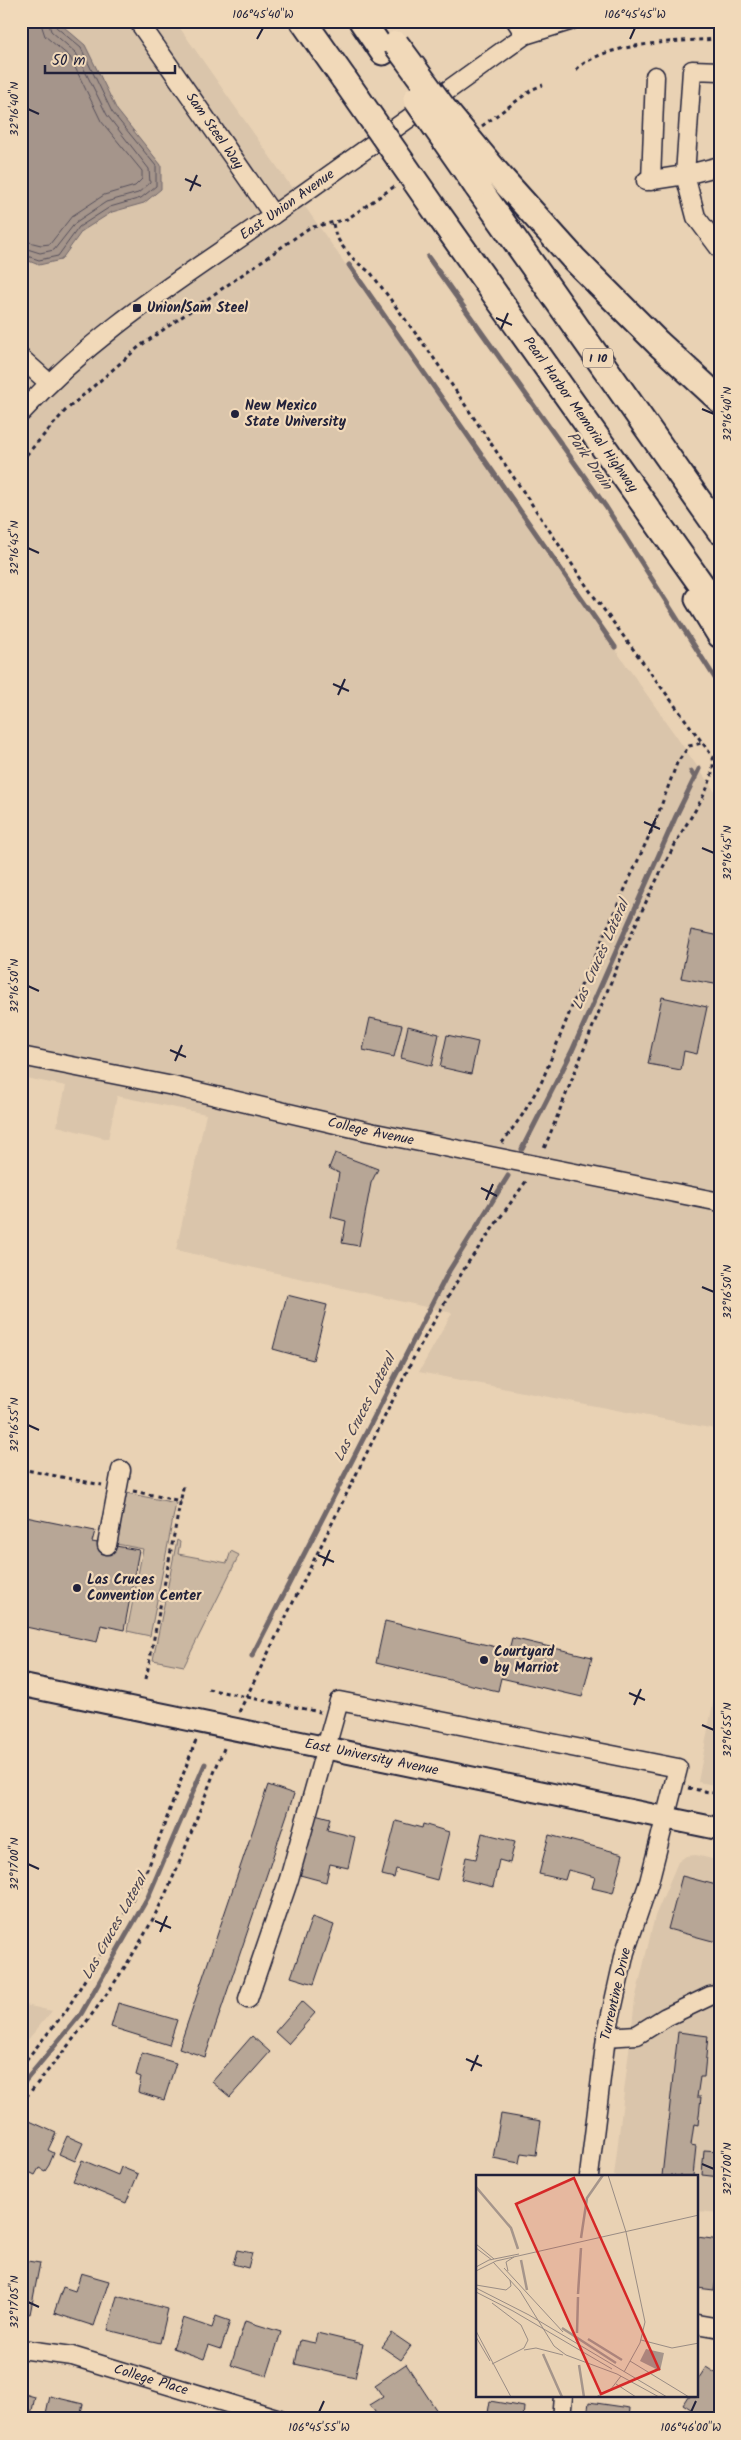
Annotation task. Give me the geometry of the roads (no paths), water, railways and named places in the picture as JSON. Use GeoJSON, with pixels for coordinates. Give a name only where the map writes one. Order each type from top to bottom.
{"type":"FeatureCollection","features":[{"type":"Feature","properties":{"kind":"highway","name":"Pearl Harbor Memorial Highway"},"geometry":{"type":"LineString","coordinates":[[303,21],[720,611]]}},
{"type":"Feature","properties":{"kind":"highway","name":"I 10"},"geometry":{"type":"LineString","coordinates":[[362,21],[390,48],[486,178],[720,531]]}},
{"type":"Feature","properties":{"kind":"highway"},"geometry":{"type":"LineString","coordinates":[[380,21],[390,48]]}},
{"type":"Feature","properties":{"kind":"highway"},"geometry":{"type":"LineString","coordinates":[[486,178],[574,259],[658,343],[720,400]]}},
{"type":"Feature","properties":{"kind":"highway"},"geometry":{"type":"LineString","coordinates":[[611,456],[720,635]]}},
{"type":"Feature","properties":{"kind":"main road","name":"East University Avenue"},"geometry":{"type":"LineString","coordinates":[[21,1685],[720,1829]]}},
{"type":"Feature","properties":{"kind":"street","name":"Sam Steel Way"},"geometry":{"type":"LineString","coordinates":[[138,21],[273,215]]}},
{"type":"Feature","properties":{"kind":"street","name":"East Union Avenue"},"geometry":{"type":"LineString","coordinates":[[21,414],[74,358],[137,308],[273,215],[520,28],[570,21]]}},
{"type":"Feature","properties":{"kind":"street"},"geometry":{"type":"LineString","coordinates":[[717,241],[696,217],[684,175],[692,70],[720,71]]}},
{"type":"Feature","properties":{"kind":"street"},"geometry":{"type":"LineString","coordinates":[[655,76],[649,181],[720,166]]}},
{"type":"Feature","properties":{"kind":"street"},"geometry":{"type":"LineString","coordinates":[[21,358],[49,383]]}},
{"type":"Feature","properties":{"kind":"street","name":"College Avenue"},"geometry":{"type":"LineString","coordinates":[[21,1056],[173,1086],[370,1132],[720,1202]]}},
{"type":"Feature","properties":{"kind":"street"},"geometry":{"type":"LineString","coordinates":[[107,1545],[121,1470]]}},
{"type":"Feature","properties":{"kind":"street","name":"Turrentine Drive"},"geometry":{"type":"LineString","coordinates":[[327,1747],[338,1701],[678,1768],[649,1882],[625,1952],[606,2037],[589,2175]]}},
{"type":"Feature","properties":{"kind":"street"},"geometry":{"type":"LineString","coordinates":[[248,1999],[289,1879],[327,1747]]}},
{"type":"Feature","properties":{"kind":"street"},"geometry":{"type":"LineString","coordinates":[[606,2037],[637,2035],[710,1996],[720,1994]]}},
{"type":"Feature","properties":{"kind":"street"},"geometry":{"type":"LineString","coordinates":[[698,2324],[720,2328]]}},
{"type":"Feature","properties":{"kind":"street","name":"College Place"},"geometry":{"type":"LineString","coordinates":[[21,2349],[72,2356],[280,2419]]}},
{"type":"Feature","properties":{"kind":"street"},"geometry":{"type":"LineString","coordinates":[[561,2419],[563,2398]]}},
{"type":"Feature","properties":{"kind":"water"},"geometry":{"type":"Polygon","coordinates":[[[21,21],[57,21],[85,45],[117,110],[161,165],[161,189],[144,203],[112,212],[82,231],[61,260],[39,265],[21,258],[21,21]]]}},
{"type":"Feature","properties":{"kind":"waterway","name":"Park Drain"},"geometry":{"type":"LineString","coordinates":[[428,257],[606,507],[720,686]]}},
{"type":"Feature","properties":{"kind":"waterway"},"geometry":{"type":"LineString","coordinates":[[349,265],[615,647]]}},
{"type":"Feature","properties":{"kind":"waterway","name":"Las Cruces Lateral"},"geometry":{"type":"LineString","coordinates":[[522,1149],[572,1051],[676,816],[699,769]]}},
{"type":"Feature","properties":{"kind":"waterway","name":"Las Cruces Lateral"},"geometry":{"type":"LineString","coordinates":[[691,771],[695,778]]}},
{"type":"Feature","properties":{"kind":"waterway","name":"Las Cruces Lateral"},"geometry":{"type":"LineString","coordinates":[[252,1656],[449,1271],[508,1176]]}},
{"type":"Feature","properties":{"kind":"waterway","name":"Las Cruces Lateral"},"geometry":{"type":"LineString","coordinates":[[21,2086],[81,2014],[148,1897],[205,1764]]}},
{"type":"Feature","properties":{"kind":"place","name":"Union/Sam Steel"},"geometry":{"type":"Point","coordinates":[137,308]}},
{"type":"Feature","properties":{"kind":"place","name":"New Mexico State University"},"geometry":{"type":"Point","coordinates":[235,414]}},
{"type":"Feature","properties":{"kind":"place","name":"Las Cruces Convention Center"},"geometry":{"type":"Point","coordinates":[77,1588]}},
{"type":"Feature","properties":{"kind":"place","name":"Courtyard by Marriot"},"geometry":{"type":"Point","coordinates":[484,1660]}}]}
